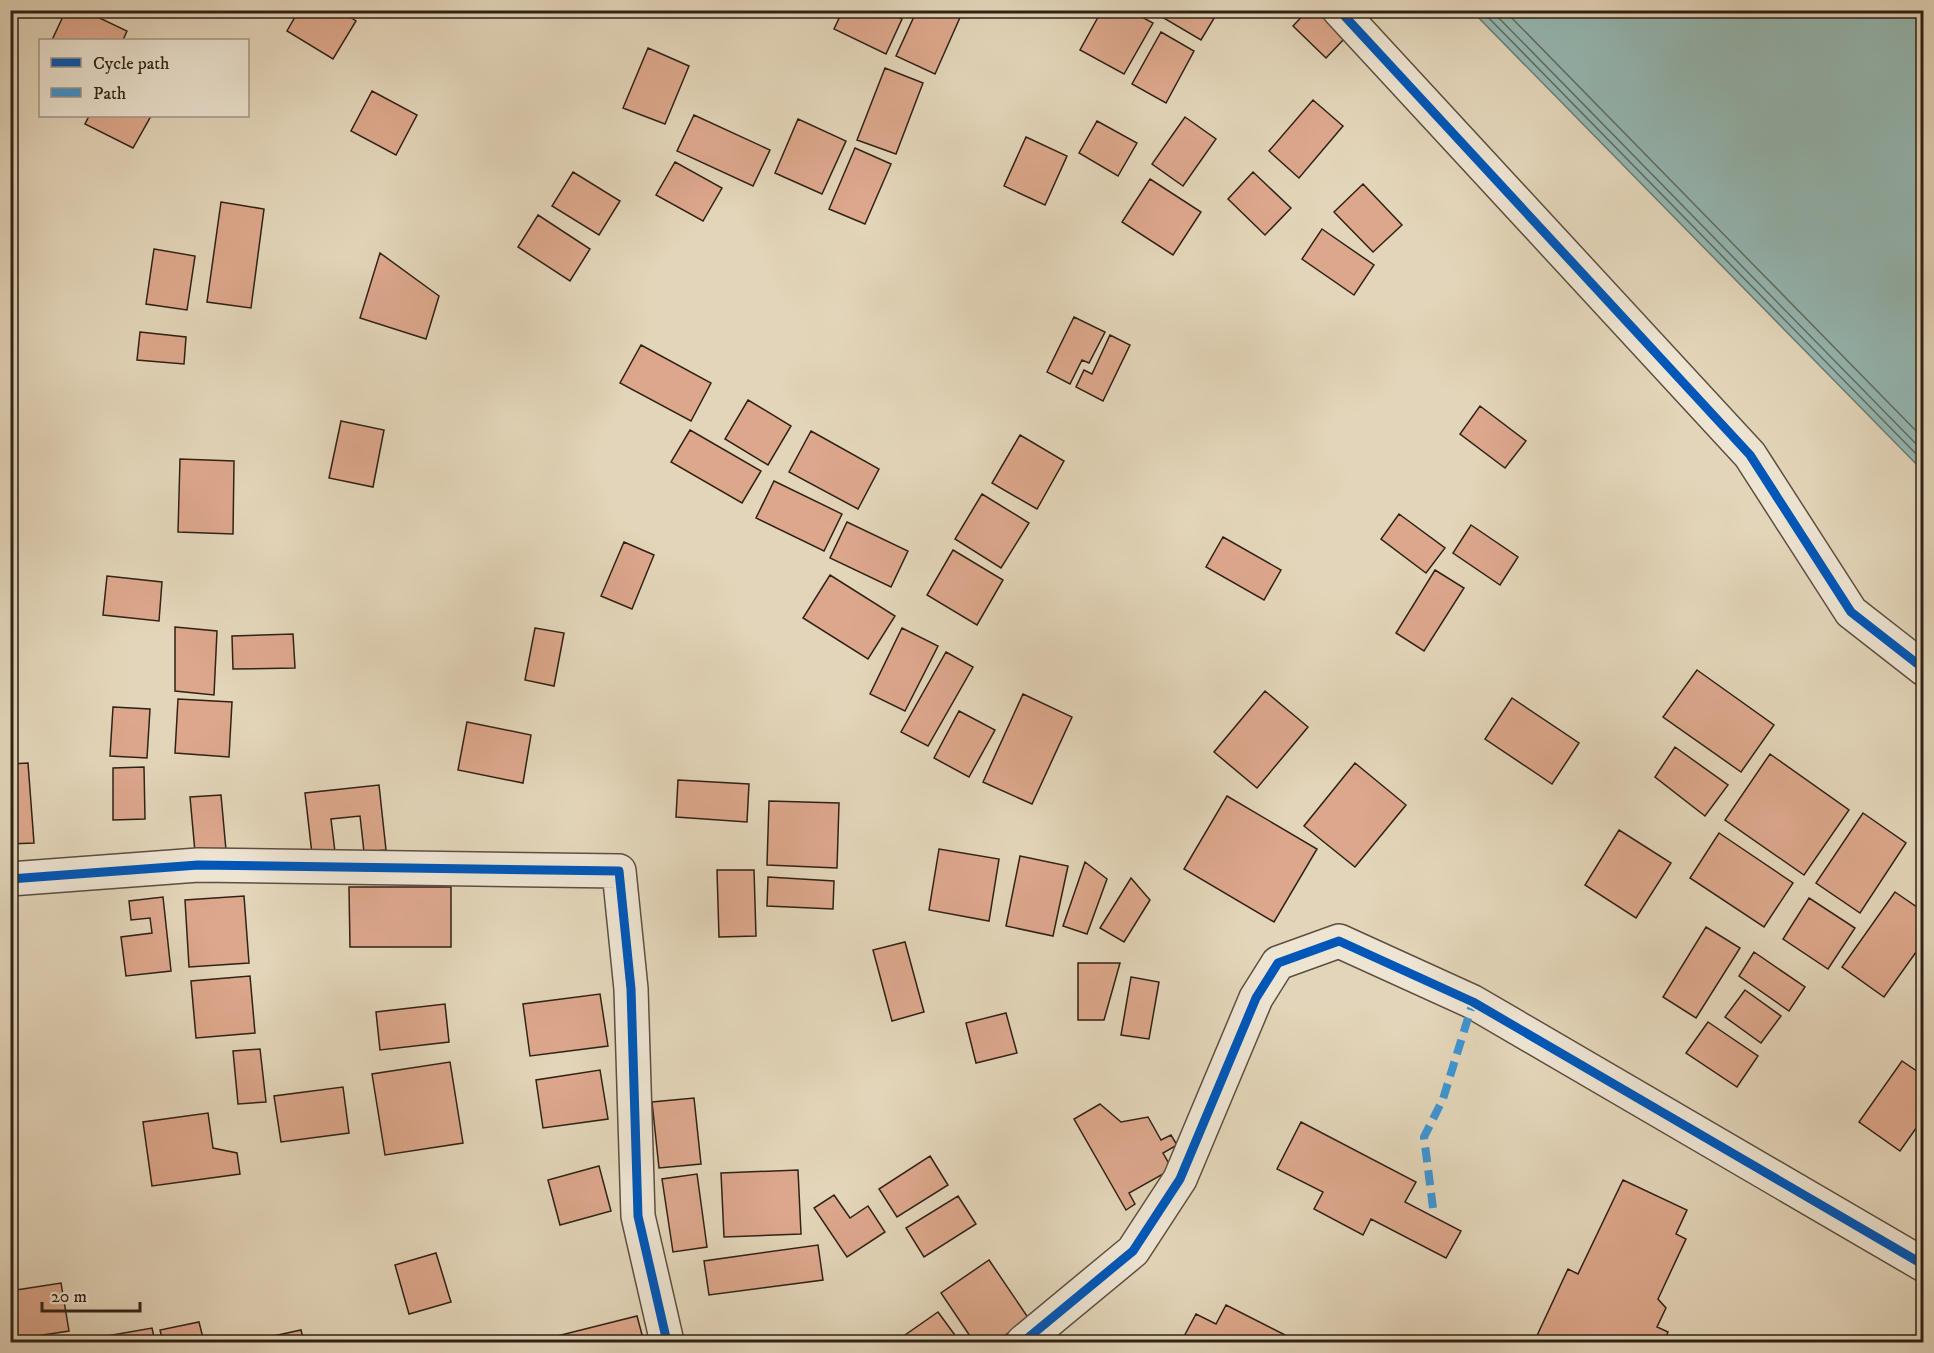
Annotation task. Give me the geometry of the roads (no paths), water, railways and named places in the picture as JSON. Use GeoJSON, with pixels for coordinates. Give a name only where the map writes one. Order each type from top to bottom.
{"type":"FeatureCollection","features":[{"type":"Feature","properties":{"kind":"street"},"geometry":{"type":"LineString","coordinates":[[1339,10],[1750,455],[1851,612],[1923,669]]}},
{"type":"Feature","properties":{"kind":"street"},"geometry":{"type":"LineString","coordinates":[[10,879],[198,866],[619,871],[631,989],[638,1216],[667,1342]]}},
{"type":"Feature","properties":{"kind":"street"},"geometry":{"type":"LineString","coordinates":[[1023,1342],[1133,1251],[1180,1179],[1256,998],[1278,963],[1339,941],[1473,1002],[1923,1265]]}},
{"type":"Feature","properties":{"kind":"water"},"geometry":{"type":"Polygon","coordinates":[[[1472,11],[1923,11],[1923,471],[1472,11]]]}}]}
